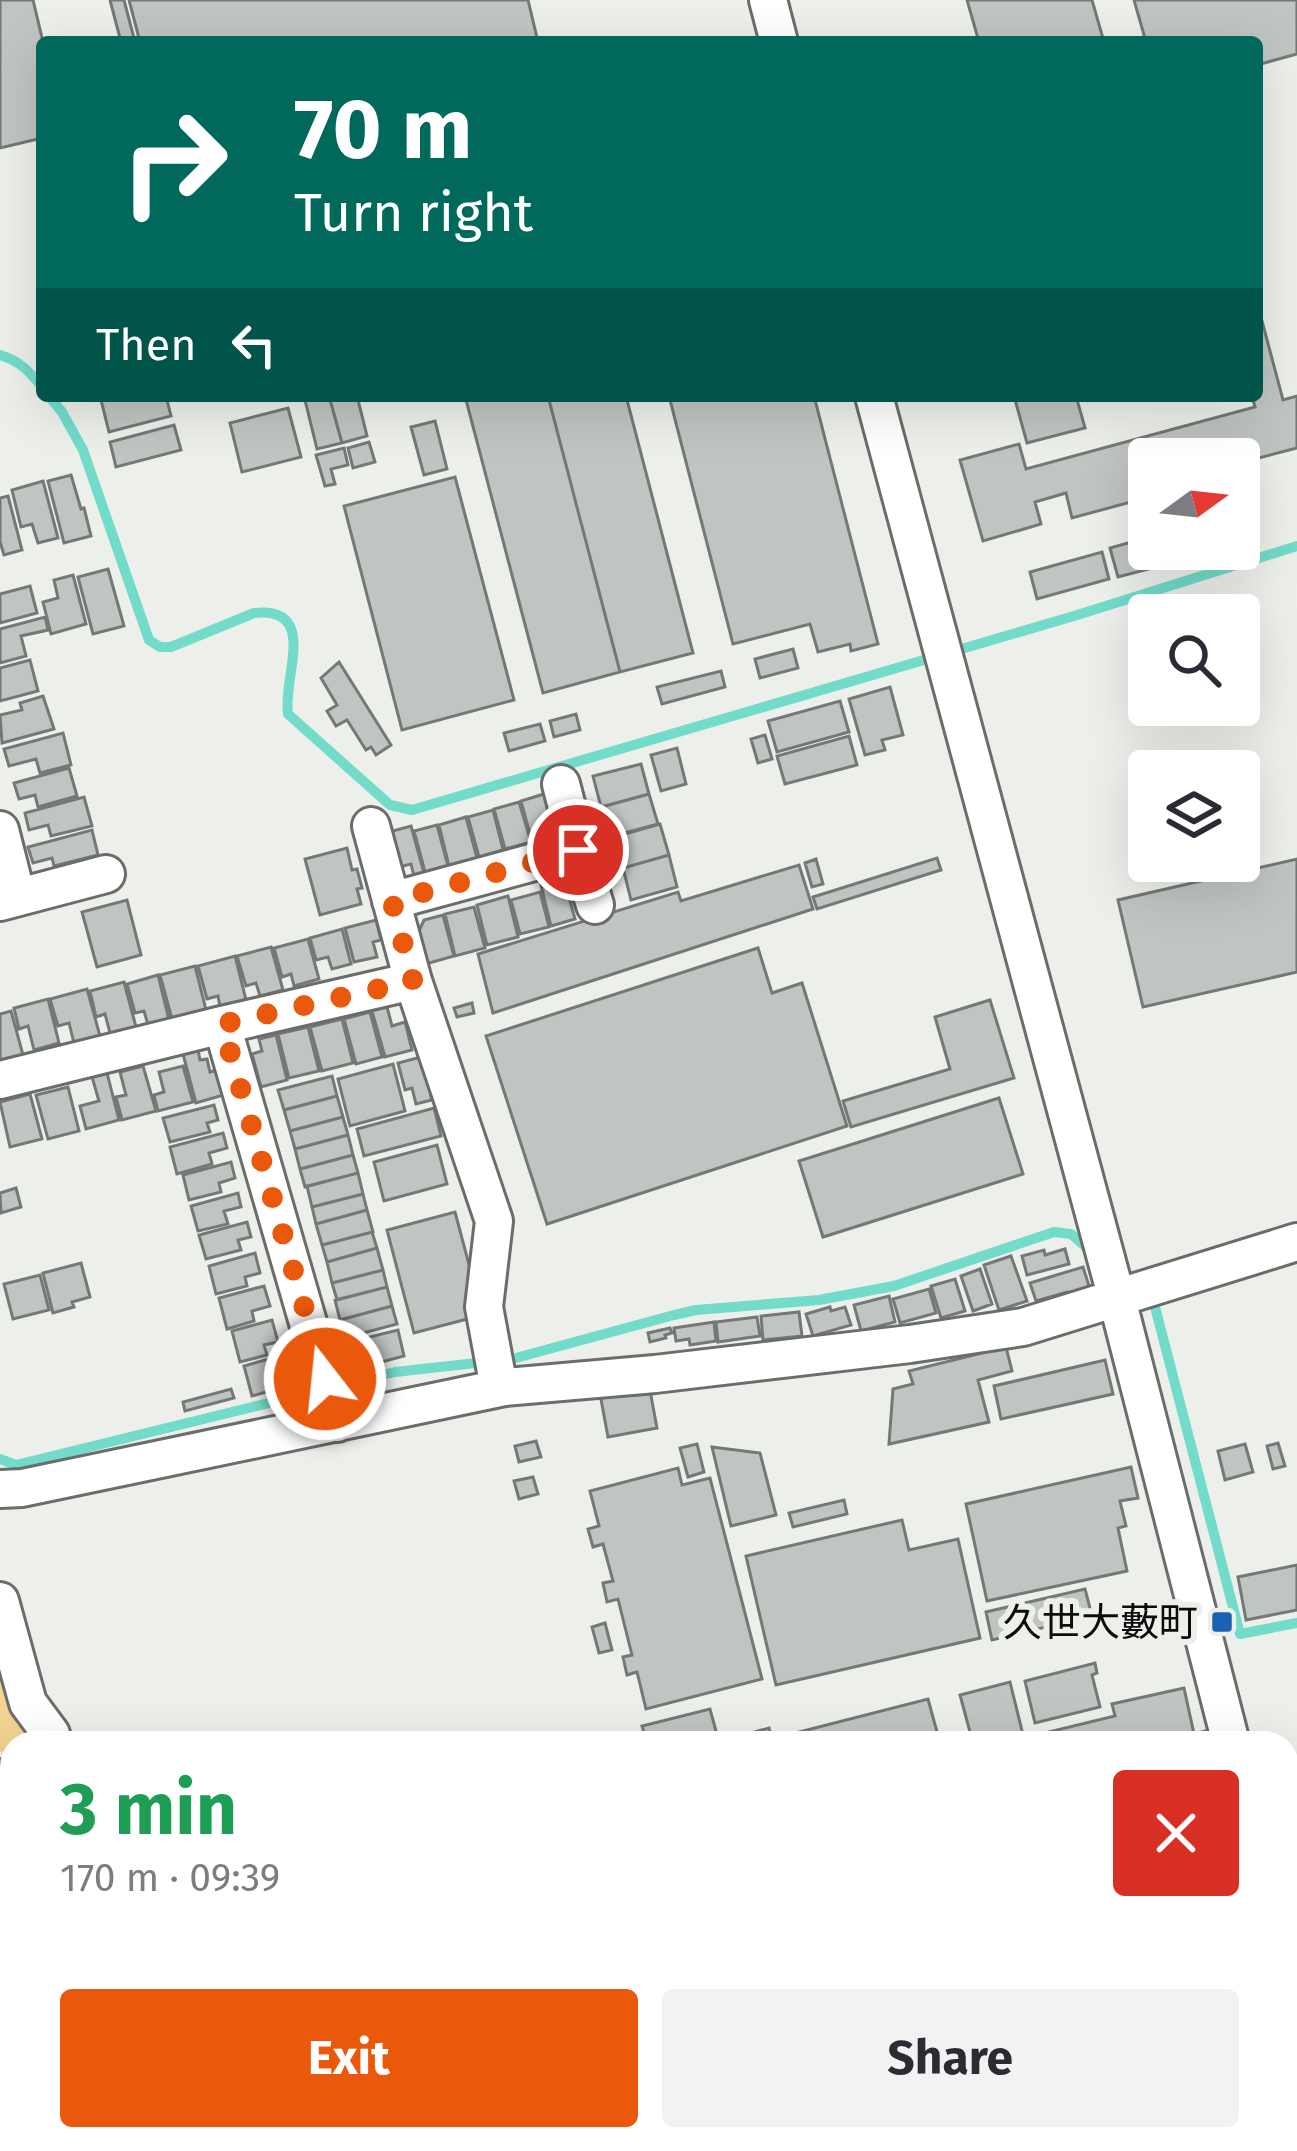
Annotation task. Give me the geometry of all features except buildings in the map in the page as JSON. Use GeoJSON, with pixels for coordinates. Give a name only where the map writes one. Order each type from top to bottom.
{"type":"FeatureCollection","features":[{"type":"Feature","properties":{"kind":"street"},"geometry":{"type":"LineString","coordinates":[[768,0],[777,36]]}},
{"type":"Feature","properties":{"kind":"street"},"geometry":{"type":"LineString","coordinates":[[876,402],[1228,1731]]}},
{"type":"Feature","properties":{"kind":"street"},"geometry":{"type":"LineString","coordinates":[[562,784],[595,904]]}},
{"type":"Feature","properties":{"kind":"street"},"geometry":{"type":"LineString","coordinates":[[371,826],[413,981],[494,1221],[484,1307],[499,1388]]}},
{"type":"Feature","properties":{"kind":"street"},"geometry":{"type":"LineString","coordinates":[[0,830],[9,900],[106,874]]}},
{"type":"Feature","properties":{"kind":"street"},"geometry":{"type":"LineString","coordinates":[[392,901],[578,850]]}},
{"type":"Feature","properties":{"kind":"street"},"geometry":{"type":"LineString","coordinates":[[0,1080],[413,981]]}},
{"type":"Feature","properties":{"kind":"street"},"geometry":{"type":"LineString","coordinates":[[222,1024],[338,1423]]}},
{"type":"Feature","properties":{"kind":"street"},"geometry":{"type":"LineString","coordinates":[[0,1489],[499,1388],[656,1374],[1023,1327],[1297,1242]]}},
{"type":"Feature","properties":{"kind":"street"},"geometry":{"type":"LineString","coordinates":[[0,1601],[7,1656],[28,1703],[49,1731]]}},
{"type":"Feature","properties":{"kind":"shaded area"},"geometry":{"type":"Polygon","coordinates":[[[0,1676],[11,1682],[26,1731],[0,1731],[0,1676]]]}},
{"type":"Feature","properties":{"kind":"waterway"},"geometry":{"type":"LineString","coordinates":[[0,355],[24,367],[36,380]]}},
{"type":"Feature","properties":{"kind":"waterway"},"geometry":{"type":"LineString","coordinates":[[54,402],[83,450],[149,640],[171,647],[254,613],[274,614],[286,621],[294,647],[288,714],[390,805],[412,810],[1297,546]]}},
{"type":"Feature","properties":{"kind":"waterway"},"geometry":{"type":"LineString","coordinates":[[0,1459],[16,1465],[395,1372],[512,1359],[696,1310],[819,1300],[894,1286],[1054,1232],[1071,1234],[1093,1253]]}},
{"type":"Feature","properties":{"kind":"waterway"},"geometry":{"type":"LineString","coordinates":[[1144,1297],[1155,1307],[1240,1634],[1297,1623]]}},
{"type":"Feature","properties":{"kind":"place","name":"久世大藪町"},"geometry":{"type":"Point","coordinates":[1222,1622]}},
{"type":"Feature","properties":{"kind":"route"},"geometry":{"type":"LineString","coordinates":[[325,1379],[222,1024],[413,981],[392,901],[578,850]]}}]}
